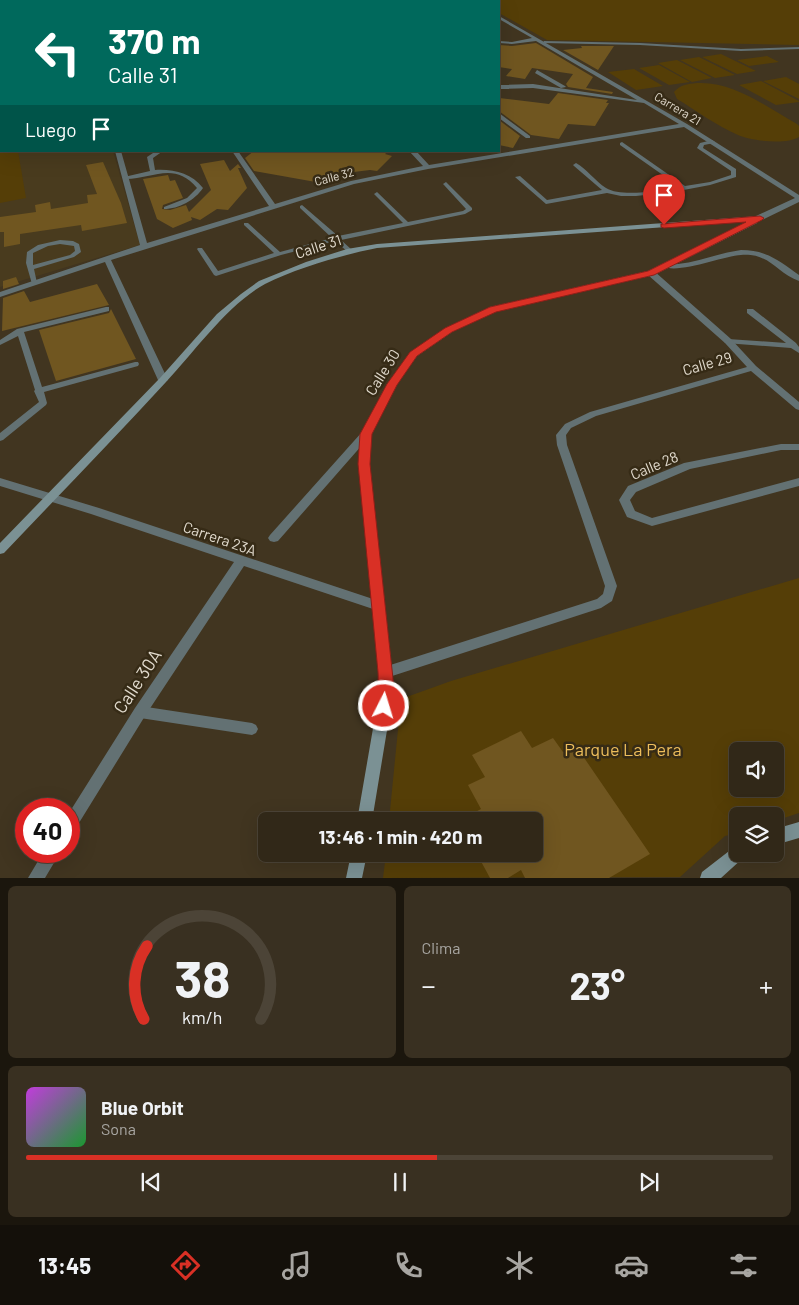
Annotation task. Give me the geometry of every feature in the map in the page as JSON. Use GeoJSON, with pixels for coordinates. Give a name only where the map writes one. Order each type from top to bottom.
{"type":"FeatureCollection","features":[{"type":"Feature","properties":{"kind":"street","name":"Carrera 21"},"geometry":{"type":"LineString","coordinates":[[500,18],[685,125],[799,198]]}},
{"type":"Feature","properties":{"kind":"street"},"geometry":{"type":"LineString","coordinates":[[506,28],[521,29]]}},
{"type":"Feature","properties":{"kind":"street"},"geometry":{"type":"LineString","coordinates":[[500,42],[512,43],[538,39]]}},
{"type":"Feature","properties":{"kind":"street"},"geometry":{"type":"LineString","coordinates":[[537,72],[568,90]]}},
{"type":"Feature","properties":{"kind":"street"},"geometry":{"type":"LineString","coordinates":[[500,87],[521,85],[568,90],[647,103]]}},
{"type":"Feature","properties":{"kind":"street"},"geometry":{"type":"LineString","coordinates":[[500,116],[528,137]]}},
{"type":"Feature","properties":{"kind":"street","name":"Calle 32"},"geometry":{"type":"LineString","coordinates":[[0,295],[272,205],[353,182],[428,167],[685,125]]}},
{"type":"Feature","properties":{"kind":"street"},"geometry":{"type":"LineString","coordinates":[[118,152],[144,246]]}},
{"type":"Feature","properties":{"kind":"street"},"geometry":{"type":"LineString","coordinates":[[236,152],[272,205]]}},
{"type":"Feature","properties":{"kind":"street"},"geometry":{"type":"LineString","coordinates":[[413,152],[428,167]]}},
{"type":"Feature","properties":{"kind":"street"},"geometry":{"type":"LineString","coordinates":[[487,152],[493,156]]}},
{"type":"Feature","properties":{"kind":"street","name":"Calle 30"},"geometry":{"type":"LineString","coordinates":[[366,812],[387,688],[364,464],[366,434],[392,384],[414,354],[449,330],[493,310],[651,273],[799,198]]}},
{"type":"Feature","properties":{"kind":"street","name":"Calle 31"},"geometry":{"type":"LineString","coordinates":[[0,550],[163,380],[220,316],[262,283],[309,264],[350,251],[377,246],[760,218]]}},
{"type":"Feature","properties":{"kind":"street"},"geometry":{"type":"LineString","coordinates":[[667,266],[677,267],[743,252],[759,254],[770,259],[799,279]]}},
{"type":"Feature","properties":{"kind":"street"},"geometry":{"type":"LineString","coordinates":[[107,259],[163,380]]}},
{"type":"Feature","properties":{"kind":"street","name":"Calle 29"},"geometry":{"type":"LineString","coordinates":[[386,672],[601,603],[608,597],[611,586],[562,445],[561,435],[568,426],[593,414],[753,368],[728,340],[651,273]]}},
{"type":"Feature","properties":{"kind":"street"},"geometry":{"type":"LineString","coordinates":[[753,368],[799,407]]}},
{"type":"Feature","properties":{"kind":"street"},"geometry":{"type":"LineString","coordinates":[[274,538],[366,434]]}},
{"type":"Feature","properties":{"kind":"street","name":"Calle 28"},"geometry":{"type":"LineString","coordinates":[[799,447],[781,447],[688,466],[632,489],[624,500],[631,514],[652,522],[799,482]]}},
{"type":"Feature","properties":{"kind":"street","name":"Carrera 23A"},"geometry":{"type":"LineString","coordinates":[[0,482],[52,497],[379,606]]}},
{"type":"Feature","properties":{"kind":"street","name":"Calle 30A"},"geometry":{"type":"LineString","coordinates":[[80,808],[140,712],[241,561]]}},
{"type":"Feature","properties":{"kind":"street"},"geometry":{"type":"LineString","coordinates":[[784,834],[799,830]]}},
{"type":"Feature","properties":{"kind":"street"},"geometry":{"type":"LineString","coordinates":[[708,878],[729,860]]}},
{"type":"Feature","properties":{"kind":"street"},"geometry":{"type":"LineString","coordinates":[[354,878],[357,862]]}},
{"type":"Feature","properties":{"kind":"street"},"geometry":{"type":"LineString","coordinates":[[36,878],[45,863]]}},
{"type":"Feature","properties":{"kind":"lane"},"geometry":{"type":"LineString","coordinates":[[544,42],[640,44],[741,50],[799,48]]}},
{"type":"Feature","properties":{"kind":"lane"},"geometry":{"type":"LineString","coordinates":[[518,177],[546,202],[608,191],[624,195],[683,188],[734,176],[736,173],[734,170],[700,148],[702,144],[712,142]]}},
{"type":"Feature","properties":{"kind":"lane"},"geometry":{"type":"LineString","coordinates":[[622,144],[683,188]]}},
{"type":"Feature","properties":{"kind":"lane"},"geometry":{"type":"LineString","coordinates":[[153,172],[150,157],[158,152]]}},
{"type":"Feature","properties":{"kind":"lane"},"geometry":{"type":"LineString","coordinates":[[576,164],[608,191]]}},
{"type":"Feature","properties":{"kind":"lane"},"geometry":{"type":"LineString","coordinates":[[126,178],[153,172],[177,173],[188,176],[200,188],[196,194],[183,203],[166,208]]}},
{"type":"Feature","properties":{"kind":"lane"},"geometry":{"type":"LineString","coordinates":[[200,250],[216,274],[279,254],[336,239],[465,212],[470,208],[446,184]]}},
{"type":"Feature","properties":{"kind":"lane"},"geometry":{"type":"LineString","coordinates":[[377,194],[407,224]]}},
{"type":"Feature","properties":{"kind":"lane"},"geometry":{"type":"LineString","coordinates":[[302,207],[350,251]]}},
{"type":"Feature","properties":{"kind":"lane"},"geometry":{"type":"LineString","coordinates":[[246,224],[279,254]]}},
{"type":"Feature","properties":{"kind":"lane"},"geometry":{"type":"LineString","coordinates":[[31,268],[72,256],[78,252],[77,245],[69,242],[34,248],[29,256],[31,268],[34,283]]}},
{"type":"Feature","properties":{"kind":"lane"},"geometry":{"type":"LineString","coordinates":[[0,343],[20,331],[106,309]]}},
{"type":"Feature","properties":{"kind":"lane"},"geometry":{"type":"LineString","coordinates":[[750,311],[796,348]]}},
{"type":"Feature","properties":{"kind":"lane"},"geometry":{"type":"LineString","coordinates":[[0,438],[43,403],[20,331]]}},
{"type":"Feature","properties":{"kind":"lane"},"geometry":{"type":"LineString","coordinates":[[728,340],[796,348]]}},
{"type":"Feature","properties":{"kind":"lane"},"geometry":{"type":"LineString","coordinates":[[38,392],[136,364]]}},
{"type":"Feature","properties":{"kind":"lane"},"geometry":{"type":"LineString","coordinates":[[140,712],[252,729]]}},
{"type":"Feature","properties":{"kind":"shaded area"},"geometry":{"type":"Polygon","coordinates":[[[0,152],[113,152],[140,245],[0,287],[0,152]]]}},
{"type":"Feature","properties":{"kind":"green space"},"geometry":{"type":"Polygon","coordinates":[[[500,0],[799,0],[799,45],[547,40],[500,14],[500,0]]]}},
{"type":"Feature","properties":{"kind":"green space"},"geometry":{"type":"Polygon","coordinates":[[[721,54],[756,71],[737,74],[702,57],[721,54]]]}},
{"type":"Feature","properties":{"kind":"green space"},"geometry":{"type":"Polygon","coordinates":[[[767,56],[779,62],[749,66],[737,60],[767,56]]]}},
{"type":"Feature","properties":{"kind":"green space"},"geometry":{"type":"Polygon","coordinates":[[[699,57],[735,75],[715,78],[680,60],[699,57]]]}},
{"type":"Feature","properties":{"kind":"green space"},"geometry":{"type":"Polygon","coordinates":[[[677,60],[712,78],[692,82],[658,63],[677,60]]]}},
{"type":"Feature","properties":{"kind":"green space"},"geometry":{"type":"Polygon","coordinates":[[[659,65],[690,82],[669,85],[639,68],[659,65]]]}},
{"type":"Feature","properties":{"kind":"green space"},"geometry":{"type":"Polygon","coordinates":[[[634,69],[663,86],[636,90],[608,72],[634,69]]]}},
{"type":"Feature","properties":{"kind":"green space"},"geometry":{"type":"Polygon","coordinates":[[[786,77],[799,84],[799,99],[763,81],[786,77]]]}},
{"type":"Feature","properties":{"kind":"green space"},"geometry":{"type":"Polygon","coordinates":[[[761,81],[799,102],[776,105],[739,85],[761,81]]]}},
{"type":"Feature","properties":{"kind":"green space"},"geometry":{"type":"Polygon","coordinates":[[[711,83],[724,86],[749,96],[797,124],[799,126],[799,137],[786,141],[760,140],[738,135],[722,127],[677,99],[674,92],[676,90],[684,85],[711,83]]]}},
{"type":"Feature","properties":{"kind":"green space"},"geometry":{"type":"Polygon","coordinates":[[[0,152],[18,152],[26,198],[0,203],[0,152]]]}},
{"type":"Feature","properties":{"kind":"green space","name":"Parque La Pera"},"geometry":{"type":"Polygon","coordinates":[[[799,578],[799,813],[784,818],[784,807],[729,807],[729,835],[725,836],[680,877],[383,878],[385,862],[543,862],[543,812],[390,812],[401,699],[451,681],[799,578]]]}},
{"type":"Feature","properties":{"kind":"building"},"geometry":{"type":"Polygon","coordinates":[[[536,43],[593,77],[586,88],[613,92],[612,94],[568,87],[566,84],[573,74],[532,68],[525,79],[506,76],[512,69],[500,67],[500,45],[512,46],[536,43]]]}},
{"type":"Feature","properties":{"kind":"building"},"geometry":{"type":"Polygon","coordinates":[[[581,46],[614,46],[598,70],[563,50],[582,48],[581,46]]]}},
{"type":"Feature","properties":{"kind":"building"},"geometry":{"type":"Polygon","coordinates":[[[558,93],[608,100],[606,103],[609,103],[595,126],[568,124],[559,139],[531,135],[500,112],[500,98],[549,104],[558,93]]]}},
{"type":"Feature","properties":{"kind":"building"},"geometry":{"type":"Polygon","coordinates":[[[500,121],[520,136],[513,148],[500,145],[500,121]]]}},
{"type":"Feature","properties":{"kind":"building"},"geometry":{"type":"Polygon","coordinates":[[[253,152],[387,152],[385,154],[392,156],[377,171],[370,170],[337,174],[327,184],[254,171],[245,158],[253,152]]]}},
{"type":"Feature","properties":{"kind":"building"},"geometry":{"type":"Polygon","coordinates":[[[224,160],[230,171],[238,164],[247,188],[228,210],[217,209],[200,220],[191,217],[192,220],[173,228],[157,219],[143,179],[168,175],[170,181],[175,180],[183,198],[163,205],[162,209],[170,210],[186,205],[189,212],[211,190],[200,164],[224,160]]]}},
{"type":"Feature","properties":{"kind":"building"},"geometry":{"type":"Polygon","coordinates":[[[103,162],[121,203],[127,223],[82,231],[81,225],[20,234],[20,244],[4,247],[4,232],[0,232],[0,217],[36,212],[35,205],[50,202],[51,209],[88,203],[87,195],[97,194],[86,165],[103,162]]]}},
{"type":"Feature","properties":{"kind":"building"},"geometry":{"type":"Polygon","coordinates":[[[16,277],[19,284],[3,289],[3,281],[16,277]]]}},
{"type":"Feature","properties":{"kind":"building"},"geometry":{"type":"Polygon","coordinates":[[[97,284],[109,305],[2,331],[3,298],[24,291],[30,302],[97,284]]]}},
{"type":"Feature","properties":{"kind":"building"},"geometry":{"type":"Polygon","coordinates":[[[111,309],[136,359],[56,381],[39,330],[109,313],[111,309]]]}},
{"type":"Feature","properties":{"kind":"building"},"geometry":{"type":"Polygon","coordinates":[[[521,731],[532,748],[553,738],[563,752],[576,746],[650,854],[609,878],[525,878],[521,870],[508,878],[490,878],[481,862],[543,862],[543,812],[475,812],[481,809],[468,785],[485,777],[472,755],[521,731]]]}},
{"type":"Feature","properties":{"kind":"route"},"geometry":{"type":"LineString","coordinates":[[384,706],[387,688],[386,672],[364,464],[366,434],[392,384],[414,354],[449,330],[493,310],[651,273],[760,218],[664,225]]}}]}
